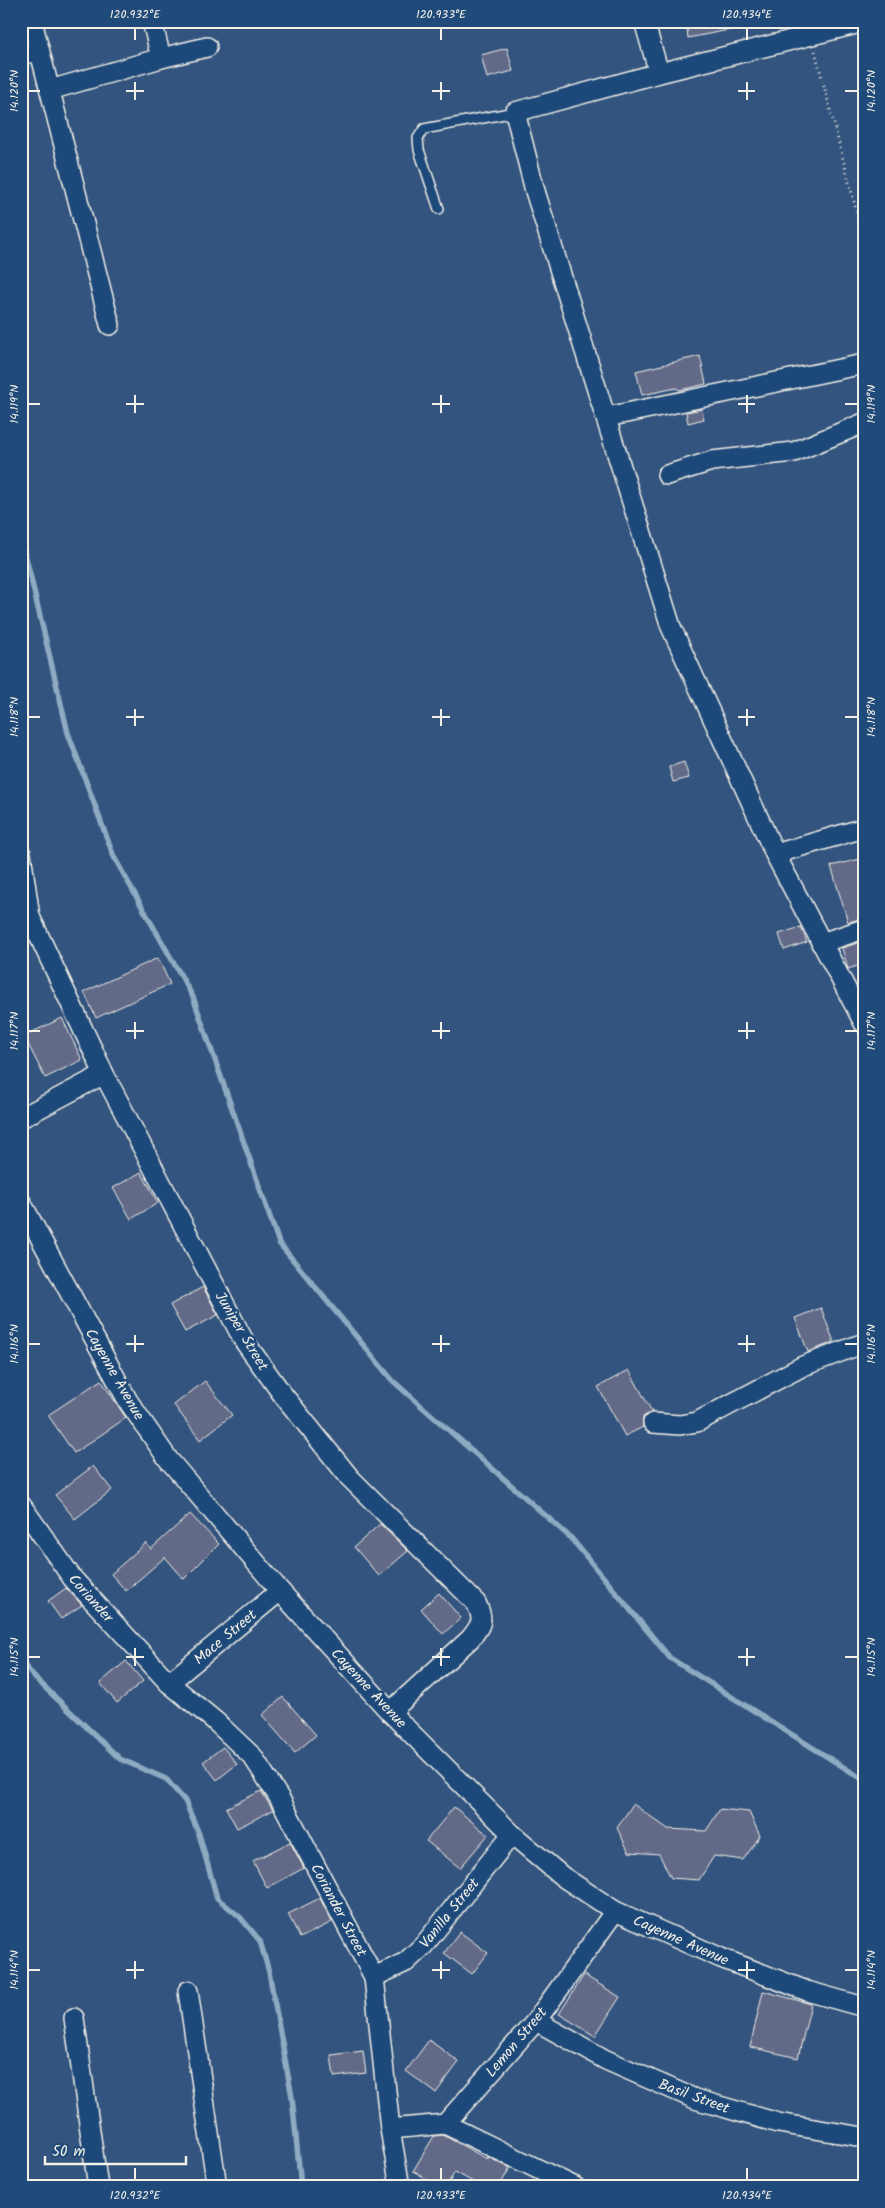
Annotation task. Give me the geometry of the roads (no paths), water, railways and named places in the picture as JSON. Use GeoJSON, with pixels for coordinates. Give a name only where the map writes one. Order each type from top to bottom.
{"type":"FeatureCollection","features":[{"type":"Feature","properties":{"kind":"street"},"geometry":{"type":"LineString","coordinates":[[32,21],[110,325]]}},
{"type":"Feature","properties":{"kind":"street"},"geometry":{"type":"LineString","coordinates":[[152,21],[160,58]]}},
{"type":"Feature","properties":{"kind":"street"},"geometry":{"type":"LineString","coordinates":[[644,21],[658,73]]}},
{"type":"Feature","properties":{"kind":"street"},"geometry":{"type":"LineString","coordinates":[[864,22],[658,73],[515,112],[535,191],[671,627],[775,854],[820,943],[864,1023]]}},
{"type":"Feature","properties":{"kind":"street"},"geometry":{"type":"LineString","coordinates":[[50,90],[160,58],[207,47]]}},
{"type":"Feature","properties":{"kind":"street"},"geometry":{"type":"LineString","coordinates":[[21,55],[40,50]]}},
{"type":"Feature","properties":{"kind":"street"},"geometry":{"type":"LineString","coordinates":[[606,417],[864,364]]}},
{"type":"Feature","properties":{"kind":"street"},"geometry":{"type":"LineString","coordinates":[[667,475],[712,461],[794,452],[864,423]]}},
{"type":"Feature","properties":{"kind":"street"},"geometry":{"type":"LineString","coordinates":[[775,854],[864,828]]}},
{"type":"Feature","properties":{"kind":"street","name":"Juniper Street"},"geometry":{"type":"LineString","coordinates":[[21,854],[26,912],[104,1074],[244,1341],[283,1395],[350,1478],[476,1603],[482,1615],[480,1627],[470,1639],[390,1712]]}},
{"type":"Feature","properties":{"kind":"street"},"geometry":{"type":"LineString","coordinates":[[820,943],[864,929]]}},
{"type":"Feature","properties":{"kind":"street"},"geometry":{"type":"LineString","coordinates":[[21,1118],[104,1074]]}},
{"type":"Feature","properties":{"kind":"street","name":"Cayenne Avenue"},"geometry":{"type":"LineString","coordinates":[[21,1202],[128,1401],[168,1459],[280,1592],[390,1712],[512,1834],[562,1877],[615,1911],[730,1962],[807,1992],[864,2007]]}},
{"type":"Feature","properties":{"kind":"street"},"geometry":{"type":"LineString","coordinates":[[653,1423],[680,1425],[697,1422],[803,1366],[864,1343]]}},
{"type":"Feature","properties":{"kind":"street","name":"Coriander"},"geometry":{"type":"LineString","coordinates":[[21,1506],[72,1579],[169,1683]]}},
{"type":"Feature","properties":{"kind":"street","name":"Mace Street"},"geometry":{"type":"LineString","coordinates":[[169,1683],[280,1592]]}},
{"type":"Feature","properties":{"kind":"street","name":"Coriander Street"},"geometry":{"type":"LineString","coordinates":[[169,1683],[215,1720],[253,1758],[280,1798],[374,1977],[390,2129],[400,2187]]}},
{"type":"Feature","properties":{"kind":"street","name":"Vanilla Street"},"geometry":{"type":"LineString","coordinates":[[374,1977],[406,1962],[424,1945],[512,1834]]}},
{"type":"Feature","properties":{"kind":"street","name":"Lemon Street"},"geometry":{"type":"LineString","coordinates":[[445,2124],[536,2021],[615,1911]]}},
{"type":"Feature","properties":{"kind":"street"},"geometry":{"type":"LineString","coordinates":[[188,1991],[217,2187]]}},
{"type":"Feature","properties":{"kind":"street"},"geometry":{"type":"LineString","coordinates":[[74,2018],[98,2187]]}},
{"type":"Feature","properties":{"kind":"street","name":"Basil Street"},"geometry":{"type":"LineString","coordinates":[[536,2021],[606,2060],[695,2099],[778,2123],[863,2137]]}},
{"type":"Feature","properties":{"kind":"street"},"geometry":{"type":"LineString","coordinates":[[390,2129],[445,2124],[575,2187]]}},
{"type":"Feature","properties":{"kind":"street"},"geometry":{"type":"LineString","coordinates":[[864,2127],[864,2143]]}},
{"type":"Feature","properties":{"kind":"lane"},"geometry":{"type":"LineString","coordinates":[[439,209],[420,150],[418,138],[424,129],[515,112]]}},
{"type":"Feature","properties":{"kind":"waterway"},"geometry":{"type":"LineString","coordinates":[[21,537],[68,733],[114,857],[193,997],[279,1243],[393,1381],[571,1538],[670,1658],[864,1780]]}},
{"type":"Feature","properties":{"kind":"waterway"},"geometry":{"type":"LineString","coordinates":[[21,1660],[33,1676],[120,1759],[166,1779],[185,1801],[199,1834],[217,1898],[240,1917],[260,1941],[269,1972],[292,2097],[301,2187]]}}]}
